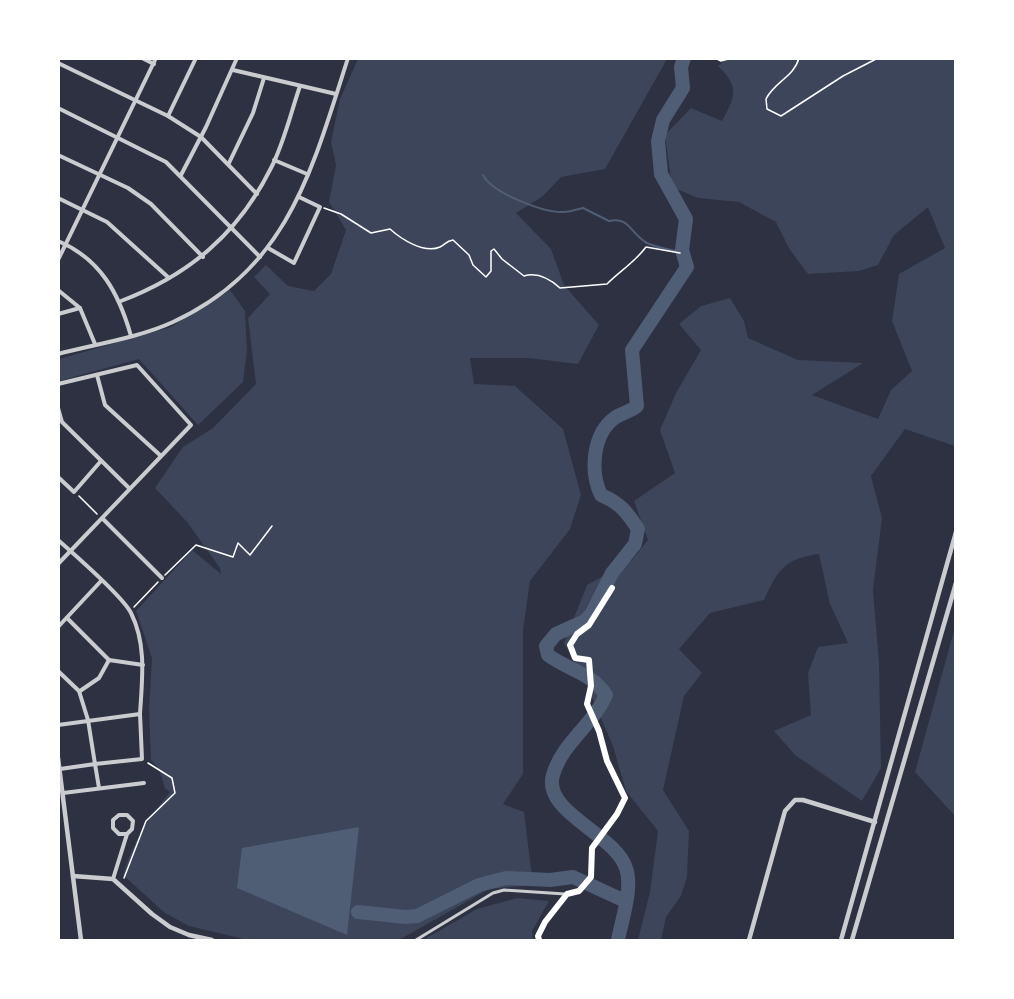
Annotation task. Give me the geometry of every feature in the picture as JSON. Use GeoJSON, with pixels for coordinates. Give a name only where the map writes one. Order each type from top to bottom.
{"type":"FeatureCollection","features":[{"type":"Feature","properties":{"kind":"main road"},"geometry":{"type":"LineString","coordinates":[[539,940],[538,936],[545,922],[567,894],[579,891],[591,877],[592,848],[617,814],[625,798],[607,761],[596,724],[586,704],[590,677],[589,660],[575,658],[570,645],[577,634],[589,625],[612,588]]}},
{"type":"Feature","properties":{"kind":"street"},"geometry":{"type":"LineString","coordinates":[[142,58],[154,64]]}},
{"type":"Feature","properties":{"kind":"street"},"geometry":{"type":"LineString","coordinates":[[58,260],[120,137],[156,58]]}},
{"type":"Feature","properties":{"kind":"street"},"geometry":{"type":"LineString","coordinates":[[168,116],[196,58]]}},
{"type":"Feature","properties":{"kind":"street"},"geometry":{"type":"LineString","coordinates":[[181,175],[237,58]]}},
{"type":"Feature","properties":{"kind":"street"},"geometry":{"type":"LineString","coordinates":[[58,354],[131,336],[172,322],[218,298],[260,257],[288,220],[299,197],[348,58]]}},
{"type":"Feature","properties":{"kind":"street"},"geometry":{"type":"LineString","coordinates":[[58,63],[168,116],[201,137],[257,194]]}},
{"type":"Feature","properties":{"kind":"street"},"geometry":{"type":"LineString","coordinates":[[233,70],[336,94]]}},
{"type":"Feature","properties":{"kind":"street"},"geometry":{"type":"LineString","coordinates":[[228,163],[253,113],[264,78]]}},
{"type":"Feature","properties":{"kind":"street"},"geometry":{"type":"LineString","coordinates":[[121,301],[149,290],[203,257],[232,230],[257,194],[274,160],[300,86]]}},
{"type":"Feature","properties":{"kind":"street"},"geometry":{"type":"LineString","coordinates":[[58,108],[166,162],[260,257]]}},
{"type":"Feature","properties":{"kind":"street"},"geometry":{"type":"LineString","coordinates":[[58,155],[128,188],[151,204],[203,257]]}},
{"type":"Feature","properties":{"kind":"street"},"geometry":{"type":"LineString","coordinates":[[274,160],[307,174]]}},
{"type":"Feature","properties":{"kind":"street"},"geometry":{"type":"LineString","coordinates":[[268,248],[294,263],[320,207],[299,197]]}},
{"type":"Feature","properties":{"kind":"street"},"geometry":{"type":"LineString","coordinates":[[58,198],[107,222],[169,278]]}},
{"type":"Feature","properties":{"kind":"street"},"geometry":{"type":"LineString","coordinates":[[58,241],[87,258],[106,276],[121,301],[131,336]]}},
{"type":"Feature","properties":{"kind":"street"},"geometry":{"type":"LineString","coordinates":[[58,290],[80,308],[95,344]]}},
{"type":"Feature","properties":{"kind":"street"},"geometry":{"type":"LineString","coordinates":[[58,314],[80,308]]}},
{"type":"Feature","properties":{"kind":"street"},"geometry":{"type":"LineString","coordinates":[[58,384],[137,365],[191,425],[58,564]]}},
{"type":"Feature","properties":{"kind":"street"},"geometry":{"type":"LineString","coordinates":[[97,375],[105,405],[161,456]]}},
{"type":"Feature","properties":{"kind":"street"},"geometry":{"type":"LineString","coordinates":[[58,408],[60,423],[129,488]]}},
{"type":"Feature","properties":{"kind":"street"},"geometry":{"type":"LineString","coordinates":[[58,477],[74,492],[102,461]]}},
{"type":"Feature","properties":{"kind":"street"},"geometry":{"type":"LineString","coordinates":[[103,519],[162,578]]}},
{"type":"Feature","properties":{"kind":"street"},"geometry":{"type":"LineString","coordinates":[[841,940],[956,532]]}},
{"type":"Feature","properties":{"kind":"street"},"geometry":{"type":"LineString","coordinates":[[58,540],[130,612],[141,645],[143,665],[140,714],[142,759],[60,769]]}},
{"type":"Feature","properties":{"kind":"street"},"geometry":{"type":"LineString","coordinates":[[58,627],[100,581]]}},
{"type":"Feature","properties":{"kind":"street"},"geometry":{"type":"LineString","coordinates":[[852,940],[956,583]]}},
{"type":"Feature","properties":{"kind":"street"},"geometry":{"type":"LineString","coordinates":[[67,618],[109,660],[143,665]]}},
{"type":"Feature","properties":{"kind":"street"},"geometry":{"type":"LineString","coordinates":[[80,691],[99,678],[109,660]]}},
{"type":"Feature","properties":{"kind":"street"},"geometry":{"type":"LineString","coordinates":[[58,671],[80,691],[88,720],[99,788]]}},
{"type":"Feature","properties":{"kind":"street"},"geometry":{"type":"LineString","coordinates":[[58,725],[140,714]]}},
{"type":"Feature","properties":{"kind":"street"},"geometry":{"type":"LineString","coordinates":[[58,758],[81,940]]}},
{"type":"Feature","properties":{"kind":"street"},"geometry":{"type":"LineString","coordinates":[[63,793],[144,783]]}},
{"type":"Feature","properties":{"kind":"street"},"geometry":{"type":"LineString","coordinates":[[748,940],[784,811],[789,804],[803,800],[875,822]]}},
{"type":"Feature","properties":{"kind":"street"},"geometry":{"type":"LineString","coordinates":[[113,879],[133,821],[127,815],[119,814],[113,820],[113,828],[118,834],[127,834]]}},
{"type":"Feature","properties":{"kind":"street"},"geometry":{"type":"LineString","coordinates":[[73,876],[113,879],[170,927],[199,939],[212,940]]}},
{"type":"Feature","properties":{"kind":"street"},"geometry":{"type":"LineString","coordinates":[[416,940],[493,893],[504,890],[567,894]]}},
{"type":"Feature","properties":{"kind":"path"},"geometry":{"type":"LineString","coordinates":[[715,58],[721,61],[732,58]]}},
{"type":"Feature","properties":{"kind":"path"},"geometry":{"type":"LineString","coordinates":[[800,58],[797,67],[778,81],[766,99],[767,108],[781,116],[843,76],[878,58]]}},
{"type":"Feature","properties":{"kind":"path"},"geometry":{"type":"LineString","coordinates":[[320,207],[341,214],[371,233],[390,229],[402,240],[427,248],[440,247],[447,241],[453,240],[469,255],[473,265],[486,277],[491,271],[491,252],[494,249],[502,259],[524,276],[532,273],[552,280],[560,288],[607,284],[623,268],[637,260],[646,247],[680,253]]}},
{"type":"Feature","properties":{"kind":"path"},"geometry":{"type":"LineString","coordinates":[[74,492],[103,519]]}},
{"type":"Feature","properties":{"kind":"path"},"geometry":{"type":"LineString","coordinates":[[130,612],[196,545],[233,557],[238,543],[250,555],[272,526]]}},
{"type":"Feature","properties":{"kind":"path"},"geometry":{"type":"LineString","coordinates":[[121,885],[146,822],[175,793],[172,778],[142,759]]}},
{"type":"Feature","properties":{"kind":"shaded area"},"geometry":{"type":"Polygon","coordinates":[[[358,59],[667,59],[605,169],[561,177],[543,196],[516,213],[551,249],[564,285],[599,325],[578,364],[528,358],[470,358],[474,384],[515,386],[563,429],[581,495],[570,529],[530,581],[523,630],[523,774],[503,804],[524,812],[533,885],[489,889],[399,940],[248,940],[189,926],[165,913],[123,875],[142,831],[170,792],[165,788],[159,769],[151,760],[149,710],[152,658],[136,611],[192,550],[221,574],[220,568],[187,522],[155,488],[183,447],[213,428],[256,384],[248,318],[270,294],[254,277],[266,265],[288,286],[314,291],[331,274],[346,230],[329,202],[336,165],[331,142],[340,99],[358,59]]]}},
{"type":"Feature","properties":{"kind":"shaded area"},"geometry":{"type":"Polygon","coordinates":[[[727,59],[955,59],[955,446],[905,429],[871,476],[882,518],[873,590],[879,662],[881,768],[862,801],[795,755],[774,731],[811,715],[808,673],[818,647],[848,643],[830,604],[819,554],[798,559],[784,568],[778,574],[764,600],[710,613],[679,649],[702,673],[684,696],[663,790],[689,831],[687,877],[681,896],[666,917],[661,940],[638,940],[650,892],[658,831],[626,791],[613,746],[585,681],[564,643],[587,585],[632,560],[648,540],[634,501],[675,473],[660,430],[676,393],[701,350],[679,324],[701,306],[730,298],[744,321],[748,338],[798,360],[863,363],[812,395],[878,419],[891,390],[912,371],[892,321],[899,274],[945,248],[928,207],[894,235],[878,265],[859,271],[808,274],[790,250],[776,222],[739,202],[698,198],[672,187],[665,135],[691,108],[722,121],[730,105],[733,92],[730,80],[718,66],[727,59]]]}},
{"type":"Feature","properties":{"kind":"shaded area"},"geometry":{"type":"Polygon","coordinates":[[[230,290],[245,311],[247,351],[243,382],[198,425],[139,359],[59,381],[59,359],[171,327],[230,290]]]}},
{"type":"Feature","properties":{"kind":"shaded area"},"geometry":{"type":"Polygon","coordinates":[[[955,627],[956,816],[915,772],[955,627]]]}},
{"type":"Feature","properties":{"kind":"shaded area"},"geometry":{"type":"Polygon","coordinates":[[[359,827],[347,935],[237,888],[242,848],[359,827]]]}},
{"type":"Feature","properties":{"kind":"shaded area"},"geometry":{"type":"Polygon","coordinates":[[[517,898],[549,901],[532,931],[533,940],[423,940],[477,909],[517,898]]]}},
{"type":"Feature","properties":{"kind":"waterway"},"geometry":{"type":"LineString","coordinates":[[618,940],[628,894],[626,868],[608,844],[568,812],[558,800],[553,788],[553,775],[563,753],[594,716],[606,695],[587,677],[548,655],[546,646],[556,634],[585,621],[592,613],[612,573],[635,544],[638,529],[634,523],[618,505],[601,495],[595,475],[595,453],[608,424],[637,406],[632,350],[687,267],[682,250],[686,219],[661,174],[658,141],[663,120],[683,88],[681,67],[684,58]]}},
{"type":"Feature","properties":{"kind":"waterway"},"geometry":{"type":"LineString","coordinates":[[483,175],[497,189],[519,201],[555,211],[566,212],[583,208],[609,221],[616,220],[626,223],[647,243],[684,253]]}},
{"type":"Feature","properties":{"kind":"waterway"},"geometry":{"type":"LineString","coordinates":[[358,912],[405,917],[417,916],[479,885],[506,878],[550,880],[573,877],[625,901]]}}]}
